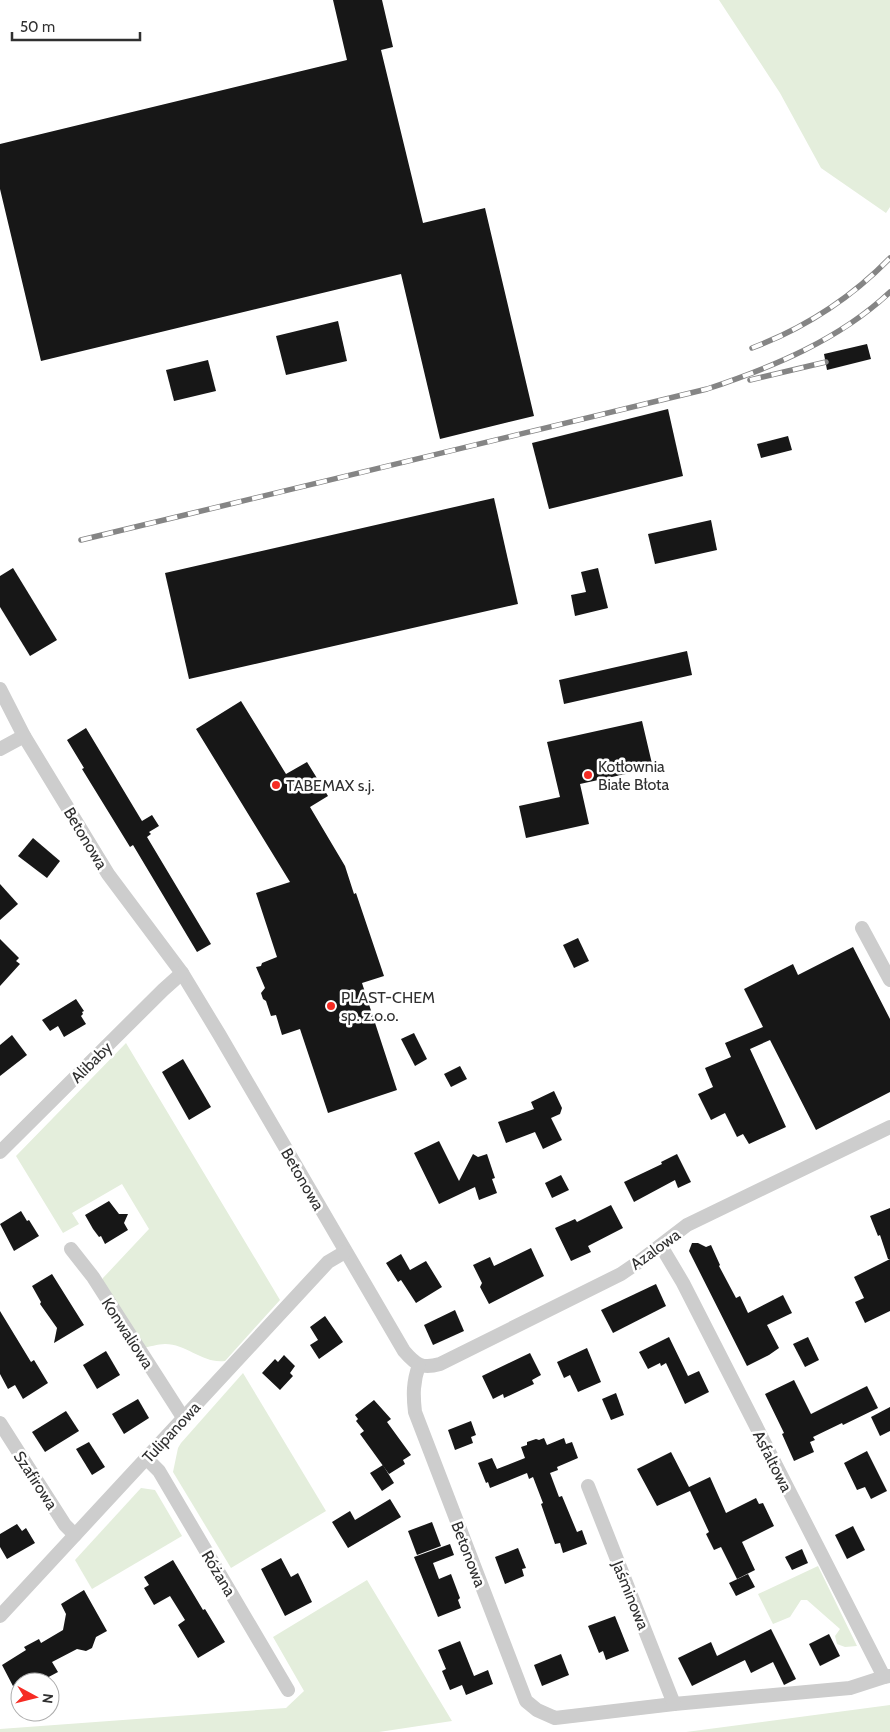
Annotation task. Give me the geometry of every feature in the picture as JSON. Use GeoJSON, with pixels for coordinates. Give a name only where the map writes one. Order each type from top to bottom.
{"type":"FeatureCollection","features":[{"type":"Feature","properties":{"kind":"street","name":"Betonowa"},"geometry":{"type":"LineString","coordinates":[[0,689],[24,736],[108,874],[182,973],[404,1351],[419,1365],[414,1379],[412,1395],[415,1412],[526,1701],[537,1710],[555,1718],[674,1704]]}},
{"type":"Feature","properties":{"kind":"street"},"geometry":{"type":"LineString","coordinates":[[0,749],[24,736]]}},
{"type":"Feature","properties":{"kind":"street"},"geometry":{"type":"LineString","coordinates":[[862,928],[890,980]]}},
{"type":"Feature","properties":{"kind":"street","name":"Alibaby"},"geometry":{"type":"LineString","coordinates":[[0,1152],[182,973]]}},
{"type":"Feature","properties":{"kind":"street","name":"Azalowa"},"geometry":{"type":"LineString","coordinates":[[419,1365],[430,1367],[440,1364],[621,1274],[687,1225],[890,1128]]}},
{"type":"Feature","properties":{"kind":"street","name":"Asfaltowa"},"geometry":{"type":"LineString","coordinates":[[661,1246],[683,1283],[887,1677]]}},
{"type":"Feature","properties":{"kind":"street","name":"Konwaliowa"},"geometry":{"type":"LineString","coordinates":[[71,1249],[93,1277],[184,1419]]}},
{"type":"Feature","properties":{"kind":"street","name":"Tulipanowa"},"geometry":{"type":"LineString","coordinates":[[0,1616],[328,1262],[345,1252]]}},
{"type":"Feature","properties":{"kind":"street","name":"Szafirowa"},"geometry":{"type":"LineString","coordinates":[[0,1424],[65,1525],[74,1535]]}},
{"type":"Feature","properties":{"kind":"street","name":"Różana"},"geometry":{"type":"LineString","coordinates":[[146,1458],[159,1471],[288,1690]]}},
{"type":"Feature","properties":{"kind":"street","name":"Jaśminowa"},"geometry":{"type":"LineString","coordinates":[[588,1486],[674,1704]]}},
{"type":"Feature","properties":{"kind":"street"},"geometry":{"type":"LineString","coordinates":[[674,1704],[850,1688],[887,1677]]}},
{"type":"Feature","properties":{"kind":"green space"},"geometry":{"type":"Polygon","coordinates":[[[719,0],[890,0],[890,207],[886,213],[821,168],[780,93],[719,0]]]}},
{"type":"Feature","properties":{"kind":"green space"},"geometry":{"type":"Polygon","coordinates":[[[126,1043],[280,1300],[225,1361],[209,1360],[173,1345],[162,1344],[142,1348],[101,1282],[149,1229],[122,1184],[72,1213],[79,1224],[63,1233],[16,1156],[126,1043]]]}},
{"type":"Feature","properties":{"kind":"green space"},"geometry":{"type":"Polygon","coordinates":[[[243,1373],[326,1511],[231,1568],[173,1472],[178,1448],[181,1443],[243,1373]]]}},
{"type":"Feature","properties":{"kind":"green space"},"geometry":{"type":"Polygon","coordinates":[[[141,1488],[155,1490],[182,1536],[92,1589],[75,1560],[141,1488]]]}},
{"type":"Feature","properties":{"kind":"green space"},"geometry":{"type":"Polygon","coordinates":[[[818,1566],[857,1646],[845,1647],[837,1644],[835,1636],[840,1629],[807,1600],[801,1600],[790,1617],[773,1624],[758,1594],[818,1566]]]}},
{"type":"Feature","properties":{"kind":"green space"},"geometry":{"type":"Polygon","coordinates":[[[367,1580],[452,1721],[379,1732],[0,1732],[0,1729],[286,1708],[304,1691],[273,1637],[367,1580]]]}},
{"type":"Feature","properties":{"kind":"green space"},"geometry":{"type":"Polygon","coordinates":[[[890,1705],[890,1732],[686,1732],[890,1705]]]}},
{"type":"Feature","properties":{"kind":"building"},"geometry":{"type":"Polygon","coordinates":[[[333,0],[382,0],[393,47],[381,50],[423,223],[485,208],[534,416],[440,439],[401,274],[41,361],[0,189],[0,144],[347,60],[333,0]]]}},
{"type":"Feature","properties":{"kind":"building"},"geometry":{"type":"Polygon","coordinates":[[[338,321],[347,361],[286,375],[276,336],[338,321]]]}},
{"type":"Feature","properties":{"kind":"building"},"geometry":{"type":"Polygon","coordinates":[[[867,344],[871,359],[827,370],[824,354],[867,344]]]}},
{"type":"Feature","properties":{"kind":"building"},"geometry":{"type":"Polygon","coordinates":[[[208,360],[216,391],[174,401],[166,370],[208,360]]]}},
{"type":"Feature","properties":{"kind":"building"},"geometry":{"type":"Polygon","coordinates":[[[668,409],[683,476],[549,509],[532,443],[668,409]]]}},
{"type":"Feature","properties":{"kind":"building"},"geometry":{"type":"Polygon","coordinates":[[[788,436],[792,450],[761,458],[757,444],[788,436]]]}},
{"type":"Feature","properties":{"kind":"building"},"geometry":{"type":"Polygon","coordinates":[[[494,498],[518,604],[189,679],[165,573],[494,498]]]}},
{"type":"Feature","properties":{"kind":"building"},"geometry":{"type":"Polygon","coordinates":[[[711,520],[717,550],[655,564],[648,534],[711,520]]]}},
{"type":"Feature","properties":{"kind":"building"},"geometry":{"type":"Polygon","coordinates":[[[13,568],[57,640],[30,656],[0,607],[0,576],[13,568]]]}},
{"type":"Feature","properties":{"kind":"building"},"geometry":{"type":"Polygon","coordinates":[[[598,568],[608,608],[575,616],[571,595],[586,592],[581,572],[598,568]]]}},
{"type":"Feature","properties":{"kind":"building"},"geometry":{"type":"Polygon","coordinates":[[[687,651],[692,675],[564,704],[559,680],[687,651]]]}},
{"type":"Feature","properties":{"kind":"building"},"geometry":{"type":"Polygon","coordinates":[[[241,701],[286,774],[307,762],[328,796],[310,807],[345,866],[384,976],[362,983],[397,1090],[328,1113],[300,1029],[282,1035],[276,1015],[271,1016],[266,1001],[263,999],[261,993],[265,988],[256,967],[277,957],[256,893],[290,882],[196,729],[241,701]]]}},
{"type":"Feature","properties":{"kind":"building","name":"Kotłownia Białe Błota"},"geometry":{"type":"Polygon","coordinates":[[[642,721],[653,768],[580,784],[589,824],[526,838],[519,806],[560,797],[547,742],[642,721]]]}},
{"type":"Feature","properties":{"kind":"building"},"geometry":{"type":"Polygon","coordinates":[[[86,728],[142,821],[152,815],[159,826],[149,832],[151,834],[147,837],[211,944],[197,952],[133,845],[130,847],[82,769],[84,768],[67,740],[86,728]]]}},
{"type":"Feature","properties":{"kind":"building"},"geometry":{"type":"Polygon","coordinates":[[[33,838],[60,861],[47,878],[18,856],[33,838]]]}},
{"type":"Feature","properties":{"kind":"building"},"geometry":{"type":"Polygon","coordinates":[[[0,884],[18,904],[0,920],[0,884]]]}},
{"type":"Feature","properties":{"kind":"building"},"geometry":{"type":"Polygon","coordinates":[[[578,938],[589,961],[574,968],[563,945],[578,938]]]}},
{"type":"Feature","properties":{"kind":"building"},"geometry":{"type":"Polygon","coordinates":[[[0,939],[19,958],[16,961],[20,964],[0,986],[0,939]]]}},
{"type":"Feature","properties":{"kind":"building"},"geometry":{"type":"Polygon","coordinates":[[[853,947],[890,1019],[890,1092],[816,1130],[770,1040],[750,1049],[786,1127],[749,1144],[743,1134],[737,1137],[725,1113],[711,1120],[698,1094],[713,1087],[705,1068],[731,1057],[725,1043],[763,1027],[744,989],[793,964],[798,975],[853,947]]]}},
{"type":"Feature","properties":{"kind":"building"},"geometry":{"type":"Polygon","coordinates":[[[76,999],[84,1011],[81,1016],[86,1024],[64,1037],[58,1026],[50,1031],[42,1020],[76,999]]]}},
{"type":"Feature","properties":{"kind":"building"},"geometry":{"type":"Polygon","coordinates":[[[414,1033],[427,1059],[415,1066],[401,1039],[414,1033]]]}},
{"type":"Feature","properties":{"kind":"building"},"geometry":{"type":"Polygon","coordinates":[[[12,1035],[27,1055],[0,1076],[0,1045],[12,1035]]]}},
{"type":"Feature","properties":{"kind":"building"},"geometry":{"type":"Polygon","coordinates":[[[183,1059],[211,1107],[189,1120],[162,1072],[183,1059]]]}},
{"type":"Feature","properties":{"kind":"building"},"geometry":{"type":"Polygon","coordinates":[[[460,1066],[467,1079],[451,1087],[444,1074],[460,1066]]]}},
{"type":"Feature","properties":{"kind":"building"},"geometry":{"type":"Polygon","coordinates":[[[554,1091],[562,1108],[560,1114],[551,1118],[562,1140],[543,1149],[535,1132],[506,1143],[498,1122],[534,1109],[531,1102],[554,1091]]]}},
{"type":"Feature","properties":{"kind":"building"},"geometry":{"type":"Polygon","coordinates":[[[439,1141],[459,1181],[473,1154],[478,1157],[487,1154],[495,1178],[492,1179],[497,1193],[479,1200],[475,1187],[439,1204],[414,1153],[439,1141]]]}},
{"type":"Feature","properties":{"kind":"building"},"geometry":{"type":"Polygon","coordinates":[[[677,1154],[691,1182],[678,1188],[675,1180],[634,1202],[624,1182],[662,1164],[661,1162],[677,1154]]]}},
{"type":"Feature","properties":{"kind":"building"},"geometry":{"type":"Polygon","coordinates":[[[561,1175],[569,1190],[552,1198],[545,1183],[561,1175]]]}},
{"type":"Feature","properties":{"kind":"building"},"geometry":{"type":"Polygon","coordinates":[[[109,1201],[119,1214],[128,1214],[124,1223],[128,1230],[105,1244],[85,1215],[109,1201]]]}},
{"type":"Feature","properties":{"kind":"building"},"geometry":{"type":"Polygon","coordinates":[[[611,1205],[623,1228],[588,1246],[591,1252],[571,1261],[555,1228],[575,1219],[577,1222],[611,1205]]]}},
{"type":"Feature","properties":{"kind":"building"},"geometry":{"type":"Polygon","coordinates":[[[890,1208],[890,1259],[888,1259],[880,1235],[878,1236],[870,1216],[890,1208]]]}},
{"type":"Feature","properties":{"kind":"building"},"geometry":{"type":"Polygon","coordinates":[[[21,1211],[39,1236],[14,1251],[0,1224],[21,1211]]]}},
{"type":"Feature","properties":{"kind":"building"},"geometry":{"type":"Polygon","coordinates":[[[692,1243],[698,1243],[706,1247],[711,1245],[719,1266],[736,1298],[740,1296],[748,1313],[783,1295],[792,1313],[767,1325],[779,1348],[747,1366],[689,1251],[692,1243]]]}},
{"type":"Feature","properties":{"kind":"building"},"geometry":{"type":"Polygon","coordinates":[[[531,1248],[544,1276],[489,1304],[480,1287],[482,1283],[473,1265],[490,1257],[494,1266],[531,1248]]]}},
{"type":"Feature","properties":{"kind":"building"},"geometry":{"type":"Polygon","coordinates":[[[401,1254],[410,1270],[426,1261],[442,1287],[416,1303],[401,1280],[398,1282],[386,1263],[401,1254]]]}},
{"type":"Feature","properties":{"kind":"building"},"geometry":{"type":"Polygon","coordinates":[[[890,1259],[890,1311],[865,1323],[855,1302],[864,1298],[854,1277],[890,1259]]]}},
{"type":"Feature","properties":{"kind":"building"},"geometry":{"type":"Polygon","coordinates":[[[52,1274],[84,1325],[54,1343],[57,1328],[40,1304],[41,1302],[32,1286],[52,1274]]]}},
{"type":"Feature","properties":{"kind":"building"},"geometry":{"type":"Polygon","coordinates":[[[656,1284],[666,1306],[613,1333],[601,1310],[656,1284]]]}},
{"type":"Feature","properties":{"kind":"building"},"geometry":{"type":"Polygon","coordinates":[[[455,1310],[464,1331],[433,1345],[424,1325],[455,1310]]]}},
{"type":"Feature","properties":{"kind":"building"},"geometry":{"type":"Polygon","coordinates":[[[0,1311],[31,1362],[34,1360],[48,1383],[23,1399],[15,1385],[8,1389],[0,1374],[0,1311]]]}},
{"type":"Feature","properties":{"kind":"building"},"geometry":{"type":"Polygon","coordinates":[[[325,1316],[343,1342],[319,1359],[310,1345],[318,1340],[310,1327],[325,1316]]]}},
{"type":"Feature","properties":{"kind":"building"},"geometry":{"type":"Polygon","coordinates":[[[669,1337],[688,1376],[699,1371],[709,1392],[685,1404],[666,1363],[661,1366],[660,1363],[648,1369],[639,1352],[669,1337]]]}},
{"type":"Feature","properties":{"kind":"building"},"geometry":{"type":"Polygon","coordinates":[[[808,1337],[819,1360],[805,1367],[793,1344],[808,1337]]]}},
{"type":"Feature","properties":{"kind":"building"},"geometry":{"type":"Polygon","coordinates":[[[587,1348],[601,1382],[578,1392],[570,1375],[564,1378],[557,1362],[587,1348]]]}},
{"type":"Feature","properties":{"kind":"building"},"geometry":{"type":"Polygon","coordinates":[[[106,1351],[120,1375],[97,1389],[83,1365],[106,1351]]]}},
{"type":"Feature","properties":{"kind":"building"},"geometry":{"type":"Polygon","coordinates":[[[530,1353],[541,1375],[532,1380],[534,1384],[504,1398],[503,1394],[493,1399],[482,1376],[530,1353]]]}},
{"type":"Feature","properties":{"kind":"building"},"geometry":{"type":"Polygon","coordinates":[[[284,1355],[295,1366],[290,1373],[293,1376],[280,1390],[262,1373],[275,1359],[278,1362],[284,1355]]]}},
{"type":"Feature","properties":{"kind":"building"},"geometry":{"type":"Polygon","coordinates":[[[794,1380],[811,1414],[867,1386],[878,1408],[813,1437],[815,1440],[810,1442],[814,1452],[794,1461],[782,1434],[784,1433],[765,1394],[794,1380]]]}},
{"type":"Feature","properties":{"kind":"building"},"geometry":{"type":"Polygon","coordinates":[[[616,1393],[624,1415],[611,1420],[602,1399],[616,1393]]]}},
{"type":"Feature","properties":{"kind":"building"},"geometry":{"type":"Polygon","coordinates":[[[138,1399],[149,1418],[124,1434],[112,1414],[138,1399]]]}},
{"type":"Feature","properties":{"kind":"building"},"geometry":{"type":"Polygon","coordinates":[[[374,1400],[391,1419],[387,1422],[411,1455],[403,1460],[405,1464],[389,1474],[360,1434],[364,1431],[356,1421],[358,1419],[355,1415],[374,1400]]]}},
{"type":"Feature","properties":{"kind":"building"},"geometry":{"type":"Polygon","coordinates":[[[890,1407],[890,1431],[880,1436],[871,1417],[890,1407]]]}},
{"type":"Feature","properties":{"kind":"building"},"geometry":{"type":"Polygon","coordinates":[[[66,1411],[79,1431],[45,1452],[32,1432],[66,1411]]]}},
{"type":"Feature","properties":{"kind":"building"},"geometry":{"type":"Polygon","coordinates":[[[471,1421],[476,1435],[471,1437],[473,1443],[455,1450],[448,1430],[471,1421]]]}},
{"type":"Feature","properties":{"kind":"building"},"geometry":{"type":"Polygon","coordinates":[[[544,1438],[547,1445],[564,1438],[566,1444],[572,1442],[578,1458],[557,1467],[558,1470],[550,1473],[559,1497],[562,1496],[577,1532],[582,1530],[587,1544],[563,1553],[560,1543],[555,1544],[533,1477],[529,1479],[527,1473],[490,1488],[478,1463],[492,1458],[497,1469],[525,1458],[521,1447],[527,1445],[527,1442],[544,1438]]]}},
{"type":"Feature","properties":{"kind":"building"},"geometry":{"type":"Polygon","coordinates":[[[89,1442],[105,1467],[92,1475],[76,1449],[89,1442]]]}},
{"type":"Feature","properties":{"kind":"building"},"geometry":{"type":"Polygon","coordinates":[[[867,1451],[887,1491],[871,1499],[865,1487],[857,1490],[844,1463],[867,1451]]]}},
{"type":"Feature","properties":{"kind":"building"},"geometry":{"type":"Polygon","coordinates":[[[671,1452],[689,1487],[710,1477],[726,1513],[756,1498],[759,1504],[763,1503],[774,1526],[742,1542],[755,1570],[737,1579],[721,1547],[714,1550],[706,1534],[709,1532],[690,1491],[657,1506],[637,1469],[671,1452]]]}},
{"type":"Feature","properties":{"kind":"building"},"geometry":{"type":"Polygon","coordinates":[[[383,1465],[394,1483],[382,1491],[370,1473],[383,1465]]]}},
{"type":"Feature","properties":{"kind":"building"},"geometry":{"type":"Polygon","coordinates":[[[390,1499],[401,1517],[348,1548],[332,1522],[350,1511],[355,1520],[390,1499]]]}},
{"type":"Feature","properties":{"kind":"building"},"geometry":{"type":"Polygon","coordinates":[[[432,1522],[441,1546],[417,1555],[408,1531],[432,1522]]]}},
{"type":"Feature","properties":{"kind":"building"},"geometry":{"type":"Polygon","coordinates":[[[17,1524],[22,1531],[26,1528],[35,1543],[7,1559],[0,1547],[0,1534],[17,1524]]]}},
{"type":"Feature","properties":{"kind":"building"},"geometry":{"type":"Polygon","coordinates":[[[853,1526],[865,1550],[847,1559],[835,1535],[853,1526]]]}},
{"type":"Feature","properties":{"kind":"building"},"geometry":{"type":"Polygon","coordinates":[[[450,1544],[454,1555],[433,1563],[439,1579],[451,1574],[460,1598],[458,1600],[461,1608],[438,1617],[414,1557],[450,1544]]]}},
{"type":"Feature","properties":{"kind":"building"},"geometry":{"type":"Polygon","coordinates":[[[518,1548],[526,1568],[522,1569],[524,1576],[505,1584],[495,1557],[518,1548]]]}},
{"type":"Feature","properties":{"kind":"building"},"geometry":{"type":"Polygon","coordinates":[[[802,1549],[808,1563],[792,1570],[785,1557],[802,1549]]]}},
{"type":"Feature","properties":{"kind":"building"},"geometry":{"type":"Polygon","coordinates":[[[281,1558],[291,1577],[298,1573],[312,1602],[285,1616],[261,1569],[281,1558]]]}},
{"type":"Feature","properties":{"kind":"building"},"geometry":{"type":"Polygon","coordinates":[[[173,1560],[225,1642],[198,1658],[178,1625],[185,1620],[170,1596],[154,1605],[144,1588],[149,1585],[144,1577],[173,1560]]]}},
{"type":"Feature","properties":{"kind":"building"},"geometry":{"type":"Polygon","coordinates":[[[748,1574],[755,1587],[736,1596],[729,1583],[748,1574]]]}},
{"type":"Feature","properties":{"kind":"building"},"geometry":{"type":"Polygon","coordinates":[[[84,1590],[107,1631],[96,1637],[92,1648],[86,1651],[77,1649],[52,1662],[58,1672],[10,1672],[10,1680],[2,1665],[26,1650],[24,1647],[39,1639],[41,1643],[63,1630],[66,1614],[61,1604],[84,1590]]]}},
{"type":"Feature","properties":{"kind":"building"},"geometry":{"type":"Polygon","coordinates":[[[615,1616],[629,1651],[606,1660],[603,1651],[599,1653],[588,1626],[615,1616]]]}},
{"type":"Feature","properties":{"kind":"building"},"geometry":{"type":"Polygon","coordinates":[[[771,1629],[796,1679],[784,1685],[773,1662],[751,1673],[745,1660],[692,1686],[678,1658],[711,1642],[717,1656],[771,1629]]]}},
{"type":"Feature","properties":{"kind":"building"},"geometry":{"type":"Polygon","coordinates":[[[829,1634],[840,1656],[820,1666],[809,1644],[829,1634]]]}},
{"type":"Feature","properties":{"kind":"building"},"geometry":{"type":"Polygon","coordinates":[[[460,1641],[474,1676],[488,1670],[493,1684],[466,1695],[462,1685],[450,1690],[442,1671],[446,1669],[438,1650],[460,1641]]]}},
{"type":"Feature","properties":{"kind":"building"},"geometry":{"type":"Polygon","coordinates":[[[561,1654],[569,1675],[542,1686],[534,1665],[561,1654]]]}},
{"type":"Feature","properties":{"kind":"railway"},"geometry":{"type":"LineString","coordinates":[[752,348],[809,321],[843,299],[890,258]]}},
{"type":"Feature","properties":{"kind":"railway"},"geometry":{"type":"LineString","coordinates":[[81,540],[707,389],[780,361],[827,338],[870,309],[890,292]]}},
{"type":"Feature","properties":{"kind":"railway"},"geometry":{"type":"LineString","coordinates":[[750,380],[826,362]]}},
{"type":"Feature","properties":{"kind":"place","name":"Kotłownia Białe Błota"},"geometry":{"type":"Point","coordinates":[588,775]}},
{"type":"Feature","properties":{"kind":"place","name":"TABEMAX s.j."},"geometry":{"type":"Point","coordinates":[276,785]}},
{"type":"Feature","properties":{"kind":"place","name":"PLAST-CHEM sp. z.o.o."},"geometry":{"type":"Point","coordinates":[331,1006]}}]}
